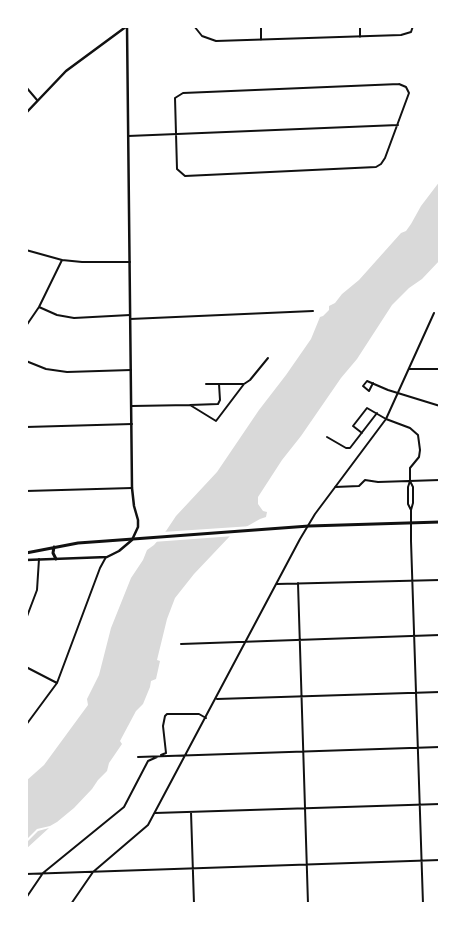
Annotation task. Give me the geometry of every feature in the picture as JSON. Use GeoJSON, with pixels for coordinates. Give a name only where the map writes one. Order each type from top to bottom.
{"type":"FeatureCollection","features":[{"type":"Feature","properties":{"kind":"main road"},"geometry":{"type":"LineString","coordinates":[[26,552],[106,541],[271,528],[440,522]]}},
{"type":"Feature","properties":{"kind":"main road"},"geometry":{"type":"LineString","coordinates":[[54,547],[53,553],[56,559]]}},
{"type":"Feature","properties":{"kind":"street"},"geometry":{"type":"LineString","coordinates":[[26,113],[66,71],[127,26]]}},
{"type":"Feature","properties":{"kind":"street"},"geometry":{"type":"LineString","coordinates":[[26,560],[106,557],[119,551],[136,534],[138,520],[132,488],[127,26]]}},
{"type":"Feature","properties":{"kind":"street"},"geometry":{"type":"LineString","coordinates":[[194,26],[202,36],[212,41],[401,35],[411,32],[413,26]]}},
{"type":"Feature","properties":{"kind":"street"},"geometry":{"type":"LineString","coordinates":[[261,26],[262,40]]}},
{"type":"Feature","properties":{"kind":"street"},"geometry":{"type":"LineString","coordinates":[[360,26],[360,37]]}},
{"type":"Feature","properties":{"kind":"street"},"geometry":{"type":"LineString","coordinates":[[399,84],[406,87],[409,93],[398,125],[383,162],[376,167],[185,176],[178,169],[175,134],[175,98],[183,93],[399,84]]}},
{"type":"Feature","properties":{"kind":"street"},"geometry":{"type":"LineString","coordinates":[[26,87],[38,100]]}},
{"type":"Feature","properties":{"kind":"street"},"geometry":{"type":"LineString","coordinates":[[128,136],[398,125]]}},
{"type":"Feature","properties":{"kind":"street"},"geometry":{"type":"LineString","coordinates":[[26,250],[62,260],[130,262]]}},
{"type":"Feature","properties":{"kind":"street"},"geometry":{"type":"LineString","coordinates":[[26,326],[39,307],[62,260]]}},
{"type":"Feature","properties":{"kind":"street"},"geometry":{"type":"LineString","coordinates":[[39,307],[57,315],[74,318],[313,311]]}},
{"type":"Feature","properties":{"kind":"street"},"geometry":{"type":"LineString","coordinates":[[71,904],[93,872],[148,826],[315,514],[386,419],[434,313]]}},
{"type":"Feature","properties":{"kind":"street"},"geometry":{"type":"LineString","coordinates":[[190,406],[216,421],[244,384],[250,380],[268,358]]}},
{"type":"Feature","properties":{"kind":"street"},"geometry":{"type":"LineString","coordinates":[[26,361],[46,368],[67,372],[131,370]]}},
{"type":"Feature","properties":{"kind":"street"},"geometry":{"type":"LineString","coordinates":[[408,369],[440,369]]}},
{"type":"Feature","properties":{"kind":"street"},"geometry":{"type":"LineString","coordinates":[[373,383],[440,406]]}},
{"type":"Feature","properties":{"kind":"street"},"geometry":{"type":"LineString","coordinates":[[206,384],[244,384]]}},
{"type":"Feature","properties":{"kind":"street"},"geometry":{"type":"LineString","coordinates":[[132,406],[218,404],[220,400],[219,384]]}},
{"type":"Feature","properties":{"kind":"street"},"geometry":{"type":"LineString","coordinates":[[362,433],[353,426],[367,408],[386,419],[410,428],[418,435],[419,457],[410,468],[408,487],[408,504],[411,510]]}},
{"type":"Feature","properties":{"kind":"street"},"geometry":{"type":"LineString","coordinates":[[327,437],[346,448],[350,448],[377,413]]}},
{"type":"Feature","properties":{"kind":"street"},"geometry":{"type":"LineString","coordinates":[[26,427],[132,424]]}},
{"type":"Feature","properties":{"kind":"street"},"geometry":{"type":"LineString","coordinates":[[335,487],[359,486],[365,480],[378,482],[440,480]]}},
{"type":"Feature","properties":{"kind":"street"},"geometry":{"type":"LineString","coordinates":[[410,481],[413,487],[411,510],[412,580],[423,904]]}},
{"type":"Feature","properties":{"kind":"street"},"geometry":{"type":"LineString","coordinates":[[26,492],[132,488]]}},
{"type":"Feature","properties":{"kind":"street"},"geometry":{"type":"LineString","coordinates":[[26,726],[58,683],[100,568],[106,557]]}},
{"type":"Feature","properties":{"kind":"street"},"geometry":{"type":"LineString","coordinates":[[26,619],[37,590],[39,559]]}},
{"type":"Feature","properties":{"kind":"street"},"geometry":{"type":"LineString","coordinates":[[276,584],[440,580]]}},
{"type":"Feature","properties":{"kind":"street"},"geometry":{"type":"LineString","coordinates":[[298,583],[308,904]]}},
{"type":"Feature","properties":{"kind":"street"},"geometry":{"type":"LineString","coordinates":[[26,607],[31,607]]}},
{"type":"Feature","properties":{"kind":"street"},"geometry":{"type":"LineString","coordinates":[[181,644],[440,635]]}},
{"type":"Feature","properties":{"kind":"street"},"geometry":{"type":"LineString","coordinates":[[26,667],[58,683]]}},
{"type":"Feature","properties":{"kind":"street"},"geometry":{"type":"LineString","coordinates":[[216,698],[440,692]]}},
{"type":"Feature","properties":{"kind":"street"},"geometry":{"type":"LineString","coordinates":[[26,898],[43,873],[124,807],[148,761],[166,753],[166,738],[163,726],[167,714],[199,714],[206,718]]}},
{"type":"Feature","properties":{"kind":"street"},"geometry":{"type":"LineString","coordinates":[[138,757],[440,748]]}},
{"type":"Feature","properties":{"kind":"street"},"geometry":{"type":"LineString","coordinates":[[155,813],[440,804]]}},
{"type":"Feature","properties":{"kind":"street"},"geometry":{"type":"LineString","coordinates":[[191,812],[194,904]]}},
{"type":"Feature","properties":{"kind":"street"},"geometry":{"type":"LineString","coordinates":[[26,874],[440,860]]}},
{"type":"Feature","properties":{"kind":"shaded area"},"geometry":{"type":"Polygon","coordinates":[[[440,181],[440,260],[422,279],[409,288],[392,305],[357,359],[341,378],[282,460],[258,497],[258,504],[263,511],[267,512],[266,517],[230,536],[194,574],[175,598],[167,619],[157,660],[160,661],[156,679],[151,681],[143,704],[136,711],[120,741],[122,744],[109,763],[107,771],[74,808],[50,826],[37,829],[26,840],[26,781],[44,765],[88,705],[87,699],[99,675],[111,628],[131,578],[147,550],[154,545],[176,516],[217,472],[311,339],[320,317],[329,310],[329,306],[335,303],[342,294],[359,280],[401,233],[406,231],[421,206],[440,181]]]}},
{"type":"Feature","properties":{"kind":"shaded area"},"geometry":{"type":"Polygon","coordinates":[[[49,828],[26,849],[26,843],[38,831],[49,828]]]}},
{"type":"Feature","properties":{"kind":"pier"},"geometry":{"type":"Polygon","coordinates":[[[252,526],[234,536],[153,542],[162,532],[252,526]]]}}]}
